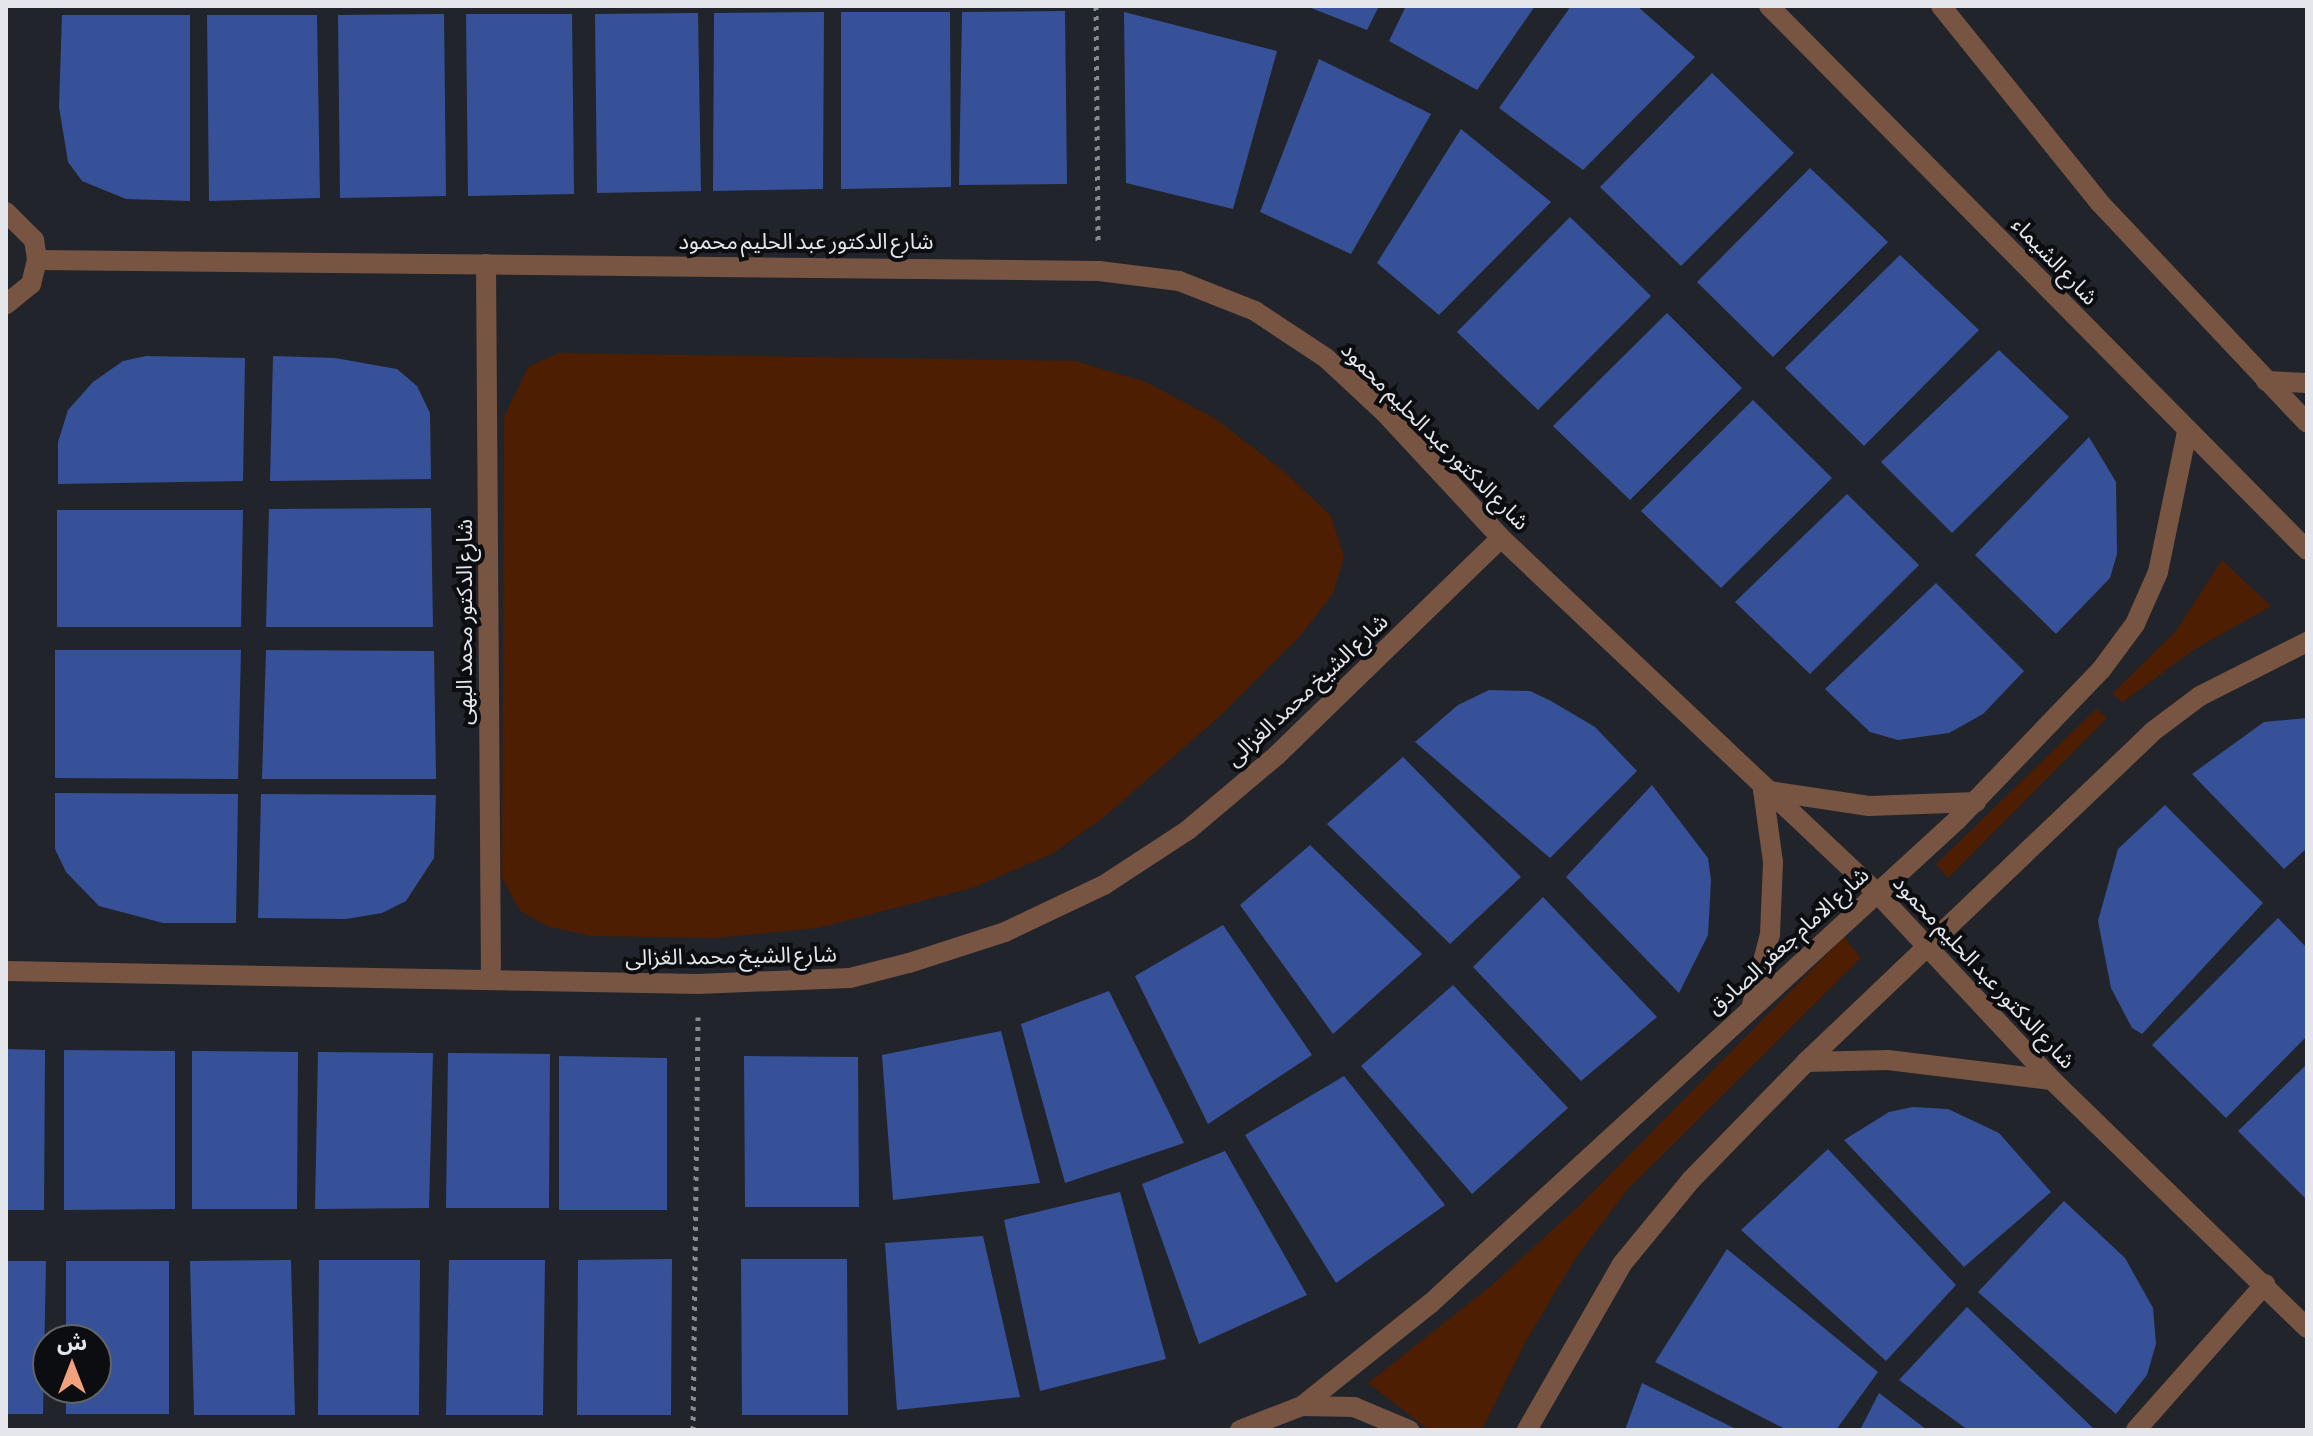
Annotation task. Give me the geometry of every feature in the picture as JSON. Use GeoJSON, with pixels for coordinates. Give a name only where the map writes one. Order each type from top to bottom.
{"type":"FeatureCollection","features":[{"type":"Feature","properties":{"kind":"street","name":"شارع الشيماء"},"geometry":{"type":"LineString","coordinates":[[1769,6],[2307,550]]}},
{"type":"Feature","properties":{"kind":"street"},"geometry":{"type":"LineString","coordinates":[[1941,6],[2099,202],[2307,423]]}},
{"type":"Feature","properties":{"kind":"street"},"geometry":{"type":"LineString","coordinates":[[6,212],[34,240],[37,260],[31,284],[6,304]]}},
{"type":"Feature","properties":{"kind":"street","name":"شارع الدكتور عبد الحليم محمود"},"geometry":{"type":"LineString","coordinates":[[37,260],[1099,271],[1179,281],[1255,311],[1326,358],[1501,538],[1763,790],[1877,893],[2052,1080],[2307,1328]]}},
{"type":"Feature","properties":{"kind":"street","name":"شارع الدكتور محمد البهى"},"geometry":{"type":"LineString","coordinates":[[486,264],[491,980]]}},
{"type":"Feature","properties":{"kind":"street"},"geometry":{"type":"LineString","coordinates":[[2266,381],[2307,383]]}},
{"type":"Feature","properties":{"kind":"street","name":"شارع الامام جعفر الصادق"},"geometry":{"type":"LineString","coordinates":[[1302,1406],[1430,1304],[1976,802],[2101,670],[2135,624],[2158,572],[2187,432]]}},
{"type":"Feature","properties":{"kind":"street","name":"شارع الشيخ محمد الغزالى"},"geometry":{"type":"LineString","coordinates":[[6,971],[698,984],[793,983],[864,974],[1005,932],[1104,885],[1188,830],[1277,755],[1501,538]]}},
{"type":"Feature","properties":{"kind":"street"},"geometry":{"type":"LineString","coordinates":[[1527,1430],[1622,1264],[1691,1180],[1806,1062],[1930,948],[2152,732],[2200,696],[2307,642]]}},
{"type":"Feature","properties":{"kind":"street"},"geometry":{"type":"LineString","coordinates":[[1752,1005],[1771,905],[1773,862],[1763,790],[1869,806],[1976,802]]}},
{"type":"Feature","properties":{"kind":"street"},"geometry":{"type":"LineString","coordinates":[[1806,1062],[1888,1060],[2052,1080]]}},
{"type":"Feature","properties":{"kind":"street"},"geometry":{"type":"LineString","coordinates":[[2136,1430],[2265,1284]]}},
{"type":"Feature","properties":{"kind":"street"},"geometry":{"type":"LineString","coordinates":[[1226,1430],[1302,1406],[1354,1407],[1409,1430]]}},
{"type":"Feature","properties":{"kind":"path"},"geometry":{"type":"LineString","coordinates":[[1096,6],[1099,271]]}},
{"type":"Feature","properties":{"kind":"path"},"geometry":{"type":"LineString","coordinates":[[693,1430],[698,984]]}},
{"type":"Feature","properties":{"kind":"shaded area"},"geometry":{"type":"Polygon","coordinates":[[[559,353],[1075,361],[1146,382],[1216,419],[1286,473],[1331,516],[1344,557],[1333,594],[1299,637],[1220,716],[1104,817],[1052,854],[972,888],[818,928],[716,938],[590,936],[547,926],[520,911],[502,878],[504,417],[528,367],[559,353]]]}},
{"type":"Feature","properties":{"kind":"shaded area"},"geometry":{"type":"Polygon","coordinates":[[[2222,560],[2271,606],[2192,651],[2123,702],[2112,694],[2176,631],[2222,560]]]}},
{"type":"Feature","properties":{"kind":"shaded area"},"geometry":{"type":"Polygon","coordinates":[[[2096,709],[2107,718],[1948,878],[1936,864],[2096,709]]]}},
{"type":"Feature","properties":{"kind":"shaded area"},"geometry":{"type":"Polygon","coordinates":[[[1844,937],[1861,958],[1628,1189],[1577,1256],[1526,1341],[1482,1430],[1429,1430],[1368,1383],[1492,1285],[1580,1205],[1844,937]]]}},
{"type":"Feature","properties":{"kind":"building"},"geometry":{"type":"Polygon","coordinates":[[[1306,6],[1379,6],[1367,30],[1306,6]]]}},
{"type":"Feature","properties":{"kind":"building"},"geometry":{"type":"Polygon","coordinates":[[[1406,6],[1535,6],[1477,90],[1389,41],[1406,6]]]}},
{"type":"Feature","properties":{"kind":"building"},"geometry":{"type":"Polygon","coordinates":[[[1571,6],[1637,6],[1695,57],[1583,170],[1499,108],[1571,6]]]}},
{"type":"Feature","properties":{"kind":"building"},"geometry":{"type":"Polygon","coordinates":[[[1065,11],[1067,184],[959,185],[962,12],[1065,11]]]}},
{"type":"Feature","properties":{"kind":"building"},"geometry":{"type":"Polygon","coordinates":[[[824,12],[823,189],[713,191],[714,13],[824,12]]]}},
{"type":"Feature","properties":{"kind":"building"},"geometry":{"type":"Polygon","coordinates":[[[841,12],[950,12],[951,187],[841,189],[841,12]]]}},
{"type":"Feature","properties":{"kind":"building"},"geometry":{"type":"Polygon","coordinates":[[[1124,12],[1277,51],[1233,209],[1126,183],[1124,12]]]}},
{"type":"Feature","properties":{"kind":"building"},"geometry":{"type":"Polygon","coordinates":[[[698,13],[701,191],[597,193],[595,14],[698,13]]]}},
{"type":"Feature","properties":{"kind":"building"},"geometry":{"type":"Polygon","coordinates":[[[444,14],[446,196],[340,198],[338,15],[444,14]]]}},
{"type":"Feature","properties":{"kind":"building"},"geometry":{"type":"Polygon","coordinates":[[[466,14],[572,14],[574,194],[468,196],[466,14]]]}},
{"type":"Feature","properties":{"kind":"building"},"geometry":{"type":"Polygon","coordinates":[[[62,15],[190,15],[190,201],[126,199],[82,181],[68,162],[59,107],[62,15]]]}},
{"type":"Feature","properties":{"kind":"building"},"geometry":{"type":"Polygon","coordinates":[[[207,15],[317,15],[320,198],[209,201],[207,15]]]}},
{"type":"Feature","properties":{"kind":"building"},"geometry":{"type":"Polygon","coordinates":[[[1319,59],[1431,114],[1351,254],[1260,212],[1319,59]]]}},
{"type":"Feature","properties":{"kind":"building"},"geometry":{"type":"Polygon","coordinates":[[[1712,73],[1794,153],[1681,266],[1600,187],[1712,73]]]}},
{"type":"Feature","properties":{"kind":"building"},"geometry":{"type":"Polygon","coordinates":[[[1461,129],[1551,202],[1439,315],[1377,263],[1461,129]]]}},
{"type":"Feature","properties":{"kind":"building"},"geometry":{"type":"Polygon","coordinates":[[[1810,168],[1888,242],[1773,357],[1697,282],[1810,168]]]}},
{"type":"Feature","properties":{"kind":"building"},"geometry":{"type":"Polygon","coordinates":[[[1570,217],[1651,296],[1538,410],[1457,332],[1570,217]]]}},
{"type":"Feature","properties":{"kind":"building"},"geometry":{"type":"Polygon","coordinates":[[[1900,255],[1979,330],[1864,446],[1785,368],[1900,255]]]}},
{"type":"Feature","properties":{"kind":"building"},"geometry":{"type":"Polygon","coordinates":[[[1667,313],[1742,388],[1630,500],[1553,426],[1667,313]]]}},
{"type":"Feature","properties":{"kind":"building"},"geometry":{"type":"Polygon","coordinates":[[[1999,350],[2069,417],[1952,533],[1881,462],[1999,350]]]}},
{"type":"Feature","properties":{"kind":"building"},"geometry":{"type":"Polygon","coordinates":[[[146,356],[245,358],[243,481],[58,484],[58,442],[68,410],[93,382],[123,361],[146,356]]]}},
{"type":"Feature","properties":{"kind":"building"},"geometry":{"type":"Polygon","coordinates":[[[273,356],[335,358],[397,369],[417,386],[430,413],[431,479],[270,481],[273,356]]]}},
{"type":"Feature","properties":{"kind":"building"},"geometry":{"type":"Polygon","coordinates":[[[1753,400],[1832,478],[1721,588],[1641,511],[1753,400]]]}},
{"type":"Feature","properties":{"kind":"building"},"geometry":{"type":"Polygon","coordinates":[[[2089,437],[2116,482],[2117,554],[2110,578],[2056,634],[1975,555],[2089,437]]]}},
{"type":"Feature","properties":{"kind":"building"},"geometry":{"type":"Polygon","coordinates":[[[1847,494],[1919,565],[1810,674],[1735,602],[1847,494]]]}},
{"type":"Feature","properties":{"kind":"building"},"geometry":{"type":"Polygon","coordinates":[[[431,508],[433,627],[266,627],[269,509],[431,508]]]}},
{"type":"Feature","properties":{"kind":"building"},"geometry":{"type":"Polygon","coordinates":[[[57,510],[243,510],[241,627],[57,627],[57,510]]]}},
{"type":"Feature","properties":{"kind":"building"},"geometry":{"type":"Polygon","coordinates":[[[1936,583],[2024,671],[1983,714],[1949,733],[1898,740],[1870,732],[1825,689],[1936,583]]]}},
{"type":"Feature","properties":{"kind":"building"},"geometry":{"type":"Polygon","coordinates":[[[55,650],[241,650],[238,779],[55,778],[55,650]]]}},
{"type":"Feature","properties":{"kind":"building"},"geometry":{"type":"Polygon","coordinates":[[[266,650],[434,651],[436,779],[262,779],[266,650]]]}},
{"type":"Feature","properties":{"kind":"building"},"geometry":{"type":"Polygon","coordinates":[[[1489,690],[1530,691],[1551,701],[1595,727],[1637,771],[1550,858],[1415,742],[1458,705],[1489,690]]]}},
{"type":"Feature","properties":{"kind":"building"},"geometry":{"type":"Polygon","coordinates":[[[2307,718],[2307,848],[2284,869],[2192,774],[2264,722],[2307,718]]]}},
{"type":"Feature","properties":{"kind":"building"},"geometry":{"type":"Polygon","coordinates":[[[1403,757],[1521,877],[1450,944],[1327,824],[1403,757]]]}},
{"type":"Feature","properties":{"kind":"building"},"geometry":{"type":"Polygon","coordinates":[[[1652,785],[1708,858],[1711,880],[1708,935],[1679,993],[1566,877],[1652,785]]]}},
{"type":"Feature","properties":{"kind":"building"},"geometry":{"type":"Polygon","coordinates":[[[55,793],[238,794],[236,923],[163,923],[99,906],[66,872],[55,849],[55,793]]]}},
{"type":"Feature","properties":{"kind":"building"},"geometry":{"type":"Polygon","coordinates":[[[261,794],[436,795],[434,858],[406,901],[382,913],[346,919],[258,918],[261,794]]]}},
{"type":"Feature","properties":{"kind":"building"},"geometry":{"type":"Polygon","coordinates":[[[2165,805],[2263,903],[2142,1034],[2132,1028],[2111,988],[2098,921],[2118,849],[2165,805]]]}},
{"type":"Feature","properties":{"kind":"building"},"geometry":{"type":"Polygon","coordinates":[[[1310,845],[1422,954],[1333,1034],[1240,905],[1310,845]]]}},
{"type":"Feature","properties":{"kind":"building"},"geometry":{"type":"Polygon","coordinates":[[[1543,897],[1657,1017],[1581,1081],[1473,967],[1543,897]]]}},
{"type":"Feature","properties":{"kind":"building"},"geometry":{"type":"Polygon","coordinates":[[[2278,918],[2307,948],[2307,1036],[2226,1118],[2152,1045],[2278,918]]]}},
{"type":"Feature","properties":{"kind":"building"},"geometry":{"type":"Polygon","coordinates":[[[1223,925],[1312,1055],[1208,1124],[1135,976],[1223,925]]]}},
{"type":"Feature","properties":{"kind":"building"},"geometry":{"type":"Polygon","coordinates":[[[1453,985],[1568,1108],[1472,1194],[1361,1066],[1453,985]]]}},
{"type":"Feature","properties":{"kind":"building"},"geometry":{"type":"Polygon","coordinates":[[[1109,991],[1184,1143],[1065,1183],[1021,1024],[1109,991]]]}},
{"type":"Feature","properties":{"kind":"building"},"geometry":{"type":"Polygon","coordinates":[[[1001,1031],[1040,1183],[893,1200],[882,1055],[1001,1031]]]}},
{"type":"Feature","properties":{"kind":"building"},"geometry":{"type":"Polygon","coordinates":[[[6,1049],[45,1050],[44,1210],[6,1210],[6,1049]]]}},
{"type":"Feature","properties":{"kind":"building"},"geometry":{"type":"Polygon","coordinates":[[[64,1050],[175,1051],[175,1209],[64,1210],[64,1050]]]}},
{"type":"Feature","properties":{"kind":"building"},"geometry":{"type":"Polygon","coordinates":[[[192,1051],[298,1052],[297,1209],[192,1209],[192,1051]]]}},
{"type":"Feature","properties":{"kind":"building"},"geometry":{"type":"Polygon","coordinates":[[[318,1052],[433,1053],[429,1208],[315,1209],[318,1052]]]}},
{"type":"Feature","properties":{"kind":"building"},"geometry":{"type":"Polygon","coordinates":[[[448,1053],[550,1054],[549,1208],[446,1208],[448,1053]]]}},
{"type":"Feature","properties":{"kind":"building"},"geometry":{"type":"Polygon","coordinates":[[[559,1056],[667,1058],[667,1210],[559,1210],[559,1056]]]}},
{"type":"Feature","properties":{"kind":"building"},"geometry":{"type":"Polygon","coordinates":[[[744,1056],[858,1057],[859,1207],[745,1207],[744,1056]]]}},
{"type":"Feature","properties":{"kind":"building"},"geometry":{"type":"Polygon","coordinates":[[[2307,1064],[2307,1200],[2238,1131],[2307,1064]]]}},
{"type":"Feature","properties":{"kind":"building"},"geometry":{"type":"Polygon","coordinates":[[[1344,1076],[1445,1205],[1336,1283],[1245,1135],[1344,1076]]]}},
{"type":"Feature","properties":{"kind":"building"},"geometry":{"type":"Polygon","coordinates":[[[1913,1107],[1948,1109],[1999,1133],[2051,1192],[1964,1267],[1844,1140],[1889,1112],[1913,1107]]]}},
{"type":"Feature","properties":{"kind":"building"},"geometry":{"type":"Polygon","coordinates":[[[1828,1149],[1956,1285],[1886,1361],[1741,1230],[1828,1149]]]}},
{"type":"Feature","properties":{"kind":"building"},"geometry":{"type":"Polygon","coordinates":[[[1225,1151],[1307,1295],[1199,1344],[1142,1184],[1225,1151]]]}},
{"type":"Feature","properties":{"kind":"building"},"geometry":{"type":"Polygon","coordinates":[[[1120,1192],[1166,1359],[1040,1391],[1004,1220],[1120,1192]]]}},
{"type":"Feature","properties":{"kind":"building"},"geometry":{"type":"Polygon","coordinates":[[[2064,1201],[2125,1258],[2153,1308],[2156,1344],[2147,1375],[2116,1414],[1978,1292],[2064,1201]]]}},
{"type":"Feature","properties":{"kind":"building"},"geometry":{"type":"Polygon","coordinates":[[[983,1236],[1020,1397],[897,1410],[885,1243],[983,1236]]]}},
{"type":"Feature","properties":{"kind":"building"},"geometry":{"type":"Polygon","coordinates":[[[1727,1249],[1878,1372],[1836,1430],[1787,1430],[1655,1362],[1727,1249]]]}},
{"type":"Feature","properties":{"kind":"building"},"geometry":{"type":"Polygon","coordinates":[[[672,1259],[671,1415],[577,1415],[578,1260],[672,1259]]]}},
{"type":"Feature","properties":{"kind":"building"},"geometry":{"type":"Polygon","coordinates":[[[741,1259],[847,1259],[848,1415],[742,1415],[741,1259]]]}},
{"type":"Feature","properties":{"kind":"building"},"geometry":{"type":"Polygon","coordinates":[[[291,1260],[295,1415],[194,1415],[190,1261],[291,1260]]]}},
{"type":"Feature","properties":{"kind":"building"},"geometry":{"type":"Polygon","coordinates":[[[319,1260],[420,1260],[419,1415],[318,1415],[319,1260]]]}},
{"type":"Feature","properties":{"kind":"building"},"geometry":{"type":"Polygon","coordinates":[[[449,1260],[545,1260],[543,1415],[446,1415],[449,1260]]]}},
{"type":"Feature","properties":{"kind":"building"},"geometry":{"type":"Polygon","coordinates":[[[6,1261],[46,1261],[45,1324],[32,1324],[32,1404],[43,1404],[43,1414],[6,1414],[6,1261]]]}},
{"type":"Feature","properties":{"kind":"building"},"geometry":{"type":"Polygon","coordinates":[[[66,1261],[169,1261],[169,1414],[66,1414],[66,1404],[112,1404],[112,1324],[66,1324],[66,1261]]]}},
{"type":"Feature","properties":{"kind":"building"},"geometry":{"type":"Polygon","coordinates":[[[1967,1307],[2095,1430],[1968,1430],[1899,1380],[1967,1307]]]}},
{"type":"Feature","properties":{"kind":"building"},"geometry":{"type":"Polygon","coordinates":[[[1642,1383],[1738,1430],[1625,1430],[1642,1383]]]}},
{"type":"Feature","properties":{"kind":"building"},"geometry":{"type":"Polygon","coordinates":[[[1879,1393],[1927,1430],[1860,1430],[1879,1393]]]}}]}
